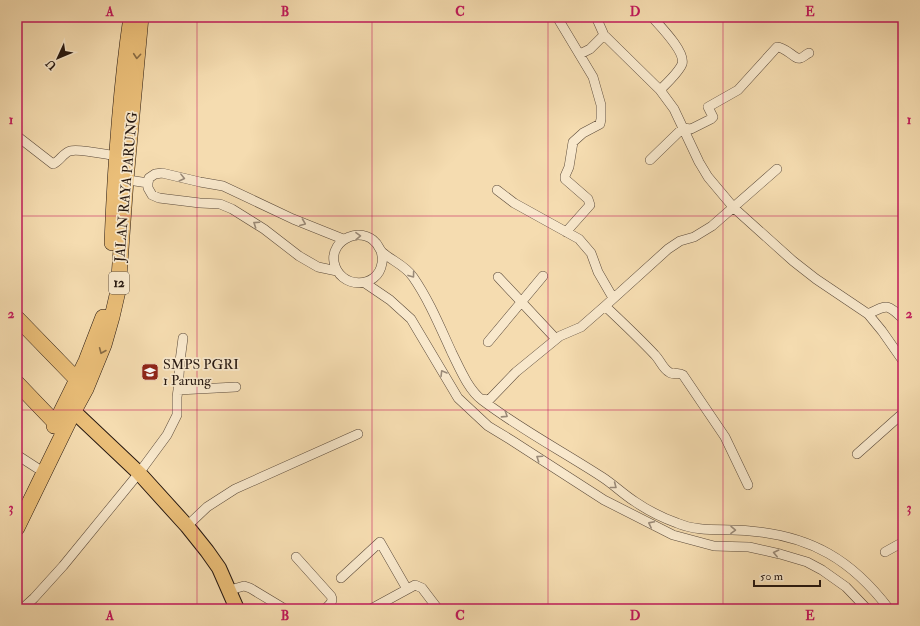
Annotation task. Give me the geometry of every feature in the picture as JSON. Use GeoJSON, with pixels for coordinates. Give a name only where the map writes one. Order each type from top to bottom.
{"type":"FeatureCollection","features":[{"type":"Feature","properties":{"kind":"highway","name":"JALAN RAYA PARUNG"},"geometry":{"type":"LineString","coordinates":[[120,179],[117,156],[124,64],[131,17]]}},
{"type":"Feature","properties":{"kind":"highway","name":"JALAN RAYA PARUNG"},"geometry":{"type":"LineString","coordinates":[[17,509],[81,384],[104,345],[112,317],[118,291],[120,179],[140,17]]}},
{"type":"Feature","properties":{"kind":"highway"},"geometry":{"type":"LineString","coordinates":[[17,318],[81,384]]}},
{"type":"Feature","properties":{"kind":"highway"},"geometry":{"type":"LineString","coordinates":[[17,383],[60,427]]}},
{"type":"Feature","properties":{"kind":"highway","name":"JALAN RAYA PARUNG"},"geometry":{"type":"LineString","coordinates":[[17,528],[60,427]]}},
{"type":"Feature","properties":{"kind":"main road"},"geometry":{"type":"LineString","coordinates":[[70,407],[137,471],[188,526],[207,551],[230,590],[237,609]]}},
{"type":"Feature","properties":{"kind":"street"},"geometry":{"type":"LineString","coordinates":[[557,17],[593,77],[601,105],[602,119],[598,126],[582,133],[573,142],[569,168],[565,179],[588,199],[590,205],[566,232]]}},
{"type":"Feature","properties":{"kind":"street"},"geometry":{"type":"LineString","coordinates":[[596,17],[604,35],[660,90],[674,109],[699,162],[708,177],[734,208],[793,261],[816,279],[868,314],[903,361]]}},
{"type":"Feature","properties":{"kind":"street"},"geometry":{"type":"LineString","coordinates":[[652,17],[679,49],[683,58],[682,65],[660,90]]}},
{"type":"Feature","properties":{"kind":"street"},"geometry":{"type":"LineString","coordinates":[[580,54],[590,49],[604,35]]}},
{"type":"Feature","properties":{"kind":"street"},"geometry":{"type":"LineString","coordinates":[[683,128],[691,129],[711,119],[713,117],[708,107],[738,90],[777,47],[787,50],[798,58],[808,53]]}},
{"type":"Feature","properties":{"kind":"street"},"geometry":{"type":"LineString","coordinates":[[650,160],[683,128]]}},
{"type":"Feature","properties":{"kind":"street"},"geometry":{"type":"LineString","coordinates":[[17,136],[53,164],[72,150],[117,156]]}},
{"type":"Feature","properties":{"kind":"street"},"geometry":{"type":"LineString","coordinates":[[480,398],[489,400],[516,372],[556,339],[565,333],[580,327],[606,306],[674,244],[701,234],[734,208],[777,169]]}},
{"type":"Feature","properties":{"kind":"street"},"geometry":{"type":"LineString","coordinates":[[337,272],[318,267],[299,256],[249,219],[220,204],[200,204],[159,198],[152,195],[148,186],[149,178],[155,174],[162,173],[223,186],[293,219],[343,239]]}},
{"type":"Feature","properties":{"kind":"street"},"geometry":{"type":"LineString","coordinates":[[120,179],[148,186]]}},
{"type":"Feature","properties":{"kind":"street"},"geometry":{"type":"LineString","coordinates":[[220,204],[223,186]]}},
{"type":"Feature","properties":{"kind":"street"},"geometry":{"type":"LineString","coordinates":[[497,190],[514,203],[579,239],[591,253],[598,272],[614,298]]}},
{"type":"Feature","properties":{"kind":"street"},"geometry":{"type":"LineString","coordinates":[[381,251],[382,264],[376,276],[365,283],[354,283],[344,279],[337,272],[333,260],[336,248],[343,239],[354,235],[365,236],[375,242],[381,251],[407,269],[414,277],[434,314],[466,381],[480,398],[551,446],[604,478],[634,502],[677,523],[706,530],[749,530],[787,536],[826,550],[850,568],[876,592],[889,609]]}},
{"type":"Feature","properties":{"kind":"street"},"geometry":{"type":"LineString","coordinates":[[488,342],[543,276]]}},
{"type":"Feature","properties":{"kind":"street"},"geometry":{"type":"LineString","coordinates":[[498,277],[556,339]]}},
{"type":"Feature","properties":{"kind":"street"},"geometry":{"type":"LineString","coordinates":[[365,283],[390,300],[411,319],[458,398],[488,426],[604,500],[673,535],[714,546],[749,547],[806,562],[822,570],[846,587],[867,609]]}},
{"type":"Feature","properties":{"kind":"street"},"geometry":{"type":"LineString","coordinates":[[606,306],[642,341],[657,357],[667,371],[683,375],[725,437],[748,485]]}},
{"type":"Feature","properties":{"kind":"street"},"geometry":{"type":"LineString","coordinates":[[868,314],[884,306],[895,310],[903,319]]}},
{"type":"Feature","properties":{"kind":"street"},"geometry":{"type":"LineString","coordinates":[[22,609],[63,566],[167,434],[177,415],[177,397],[183,338]]}},
{"type":"Feature","properties":{"kind":"street"},"geometry":{"type":"LineString","coordinates":[[178,390],[236,388]]}},
{"type":"Feature","properties":{"kind":"street"},"geometry":{"type":"LineString","coordinates":[[857,454],[903,413]]}},
{"type":"Feature","properties":{"kind":"street"},"geometry":{"type":"LineString","coordinates":[[188,526],[207,507],[235,489],[358,434]]}},
{"type":"Feature","properties":{"kind":"street"},"geometry":{"type":"LineString","coordinates":[[17,455],[37,468]]}},
{"type":"Feature","properties":{"kind":"street"},"geometry":{"type":"LineString","coordinates":[[628,513],[634,502]]}},
{"type":"Feature","properties":{"kind":"street"},"geometry":{"type":"LineString","coordinates":[[341,578],[379,542],[381,542],[408,589]]}},
{"type":"Feature","properties":{"kind":"street"},"geometry":{"type":"LineString","coordinates":[[885,552],[903,542]]}},
{"type":"Feature","properties":{"kind":"street"},"geometry":{"type":"LineString","coordinates":[[296,557],[331,596],[331,603],[325,609]]}},
{"type":"Feature","properties":{"kind":"street"},"geometry":{"type":"LineString","coordinates":[[371,609],[413,586],[420,586],[438,609]]}},
{"type":"Feature","properties":{"kind":"street"},"geometry":{"type":"LineString","coordinates":[[230,590],[240,587],[250,588],[285,609]]}},
{"type":"Feature","properties":{"kind":"place","name":"SMPS PGRI 1 Parung"},"geometry":{"type":"Point","coordinates":[150,372]}}]}
